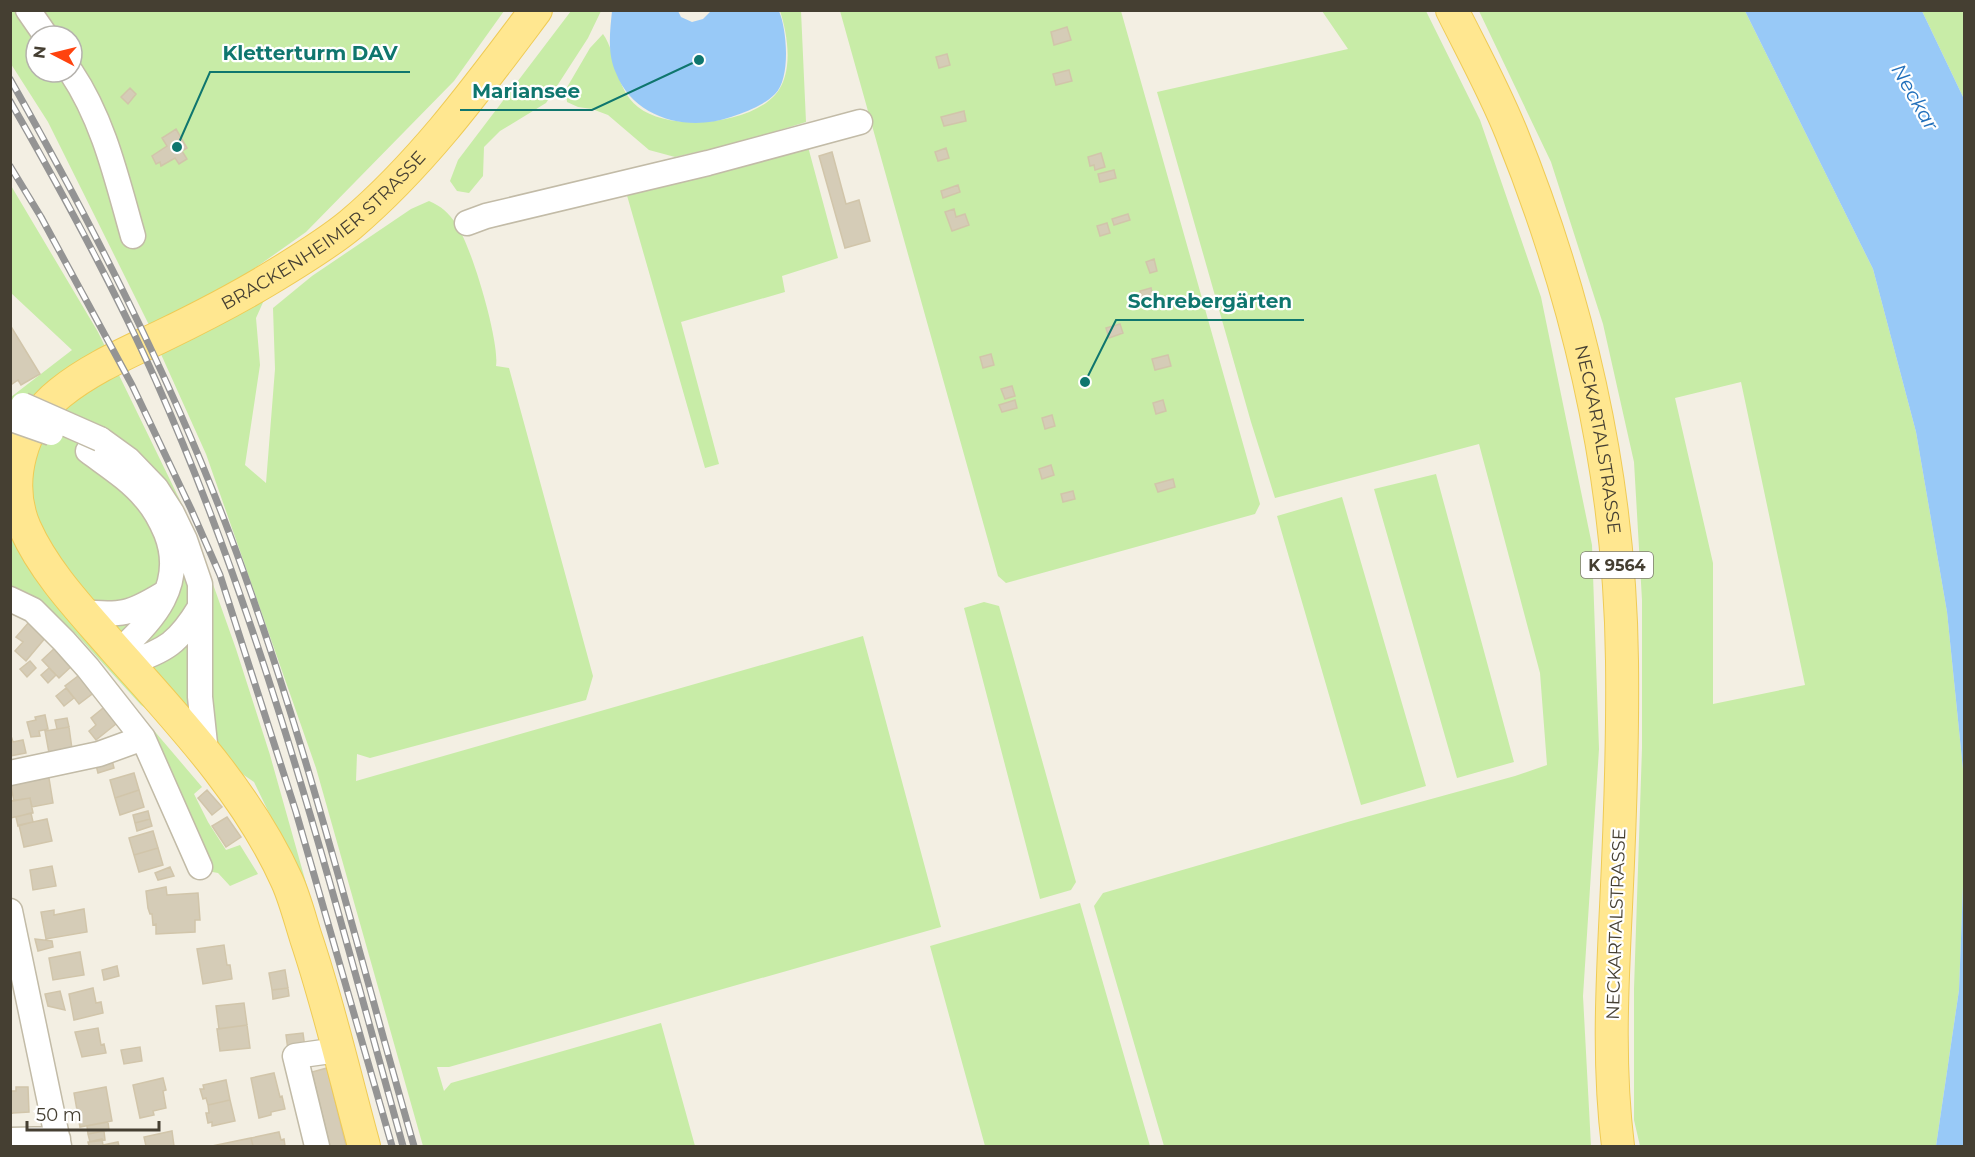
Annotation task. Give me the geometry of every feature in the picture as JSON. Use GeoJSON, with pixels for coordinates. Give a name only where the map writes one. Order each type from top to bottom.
{"type":"FeatureCollection","features":[{"type":"Feature","properties":{"kind":"main road","name":"BRACKENHEIMER STRASSE"},"geometry":{"type":"LineString","coordinates":[[364,1146],[316,966],[288,882],[238,795],[207,753],[82,612],[42,558],[24,526],[17,495],[20,453],[26,435],[41,409],[60,393],[102,364],[167,334],[268,279],[348,226],[412,165],[460,110],[536,10]]}},
{"type":"Feature","properties":{"kind":"main road","name":"NECKARTALSTRASSE"},"geometry":{"type":"LineString","coordinates":[[1452,10],[1510,131],[1565,284],[1587,365],[1611,507],[1619,585],[1622,660],[1620,803],[1612,991],[1614,1108],[1618,1146]]}},
{"type":"Feature","properties":{"kind":"street"},"geometry":{"type":"LineString","coordinates":[[28,10],[38,24]]}},
{"type":"Feature","properties":{"kind":"street"},"geometry":{"type":"LineString","coordinates":[[78,84],[104,135],[133,236]]}},
{"type":"Feature","properties":{"kind":"street"},"geometry":{"type":"LineString","coordinates":[[467,223],[486,216],[708,163],[861,122]]}},
{"type":"Feature","properties":{"kind":"street"},"geometry":{"type":"LineString","coordinates":[[14,411],[129,460],[156,488],[172,513],[185,540],[200,584],[200,697],[207,753]]}},
{"type":"Feature","properties":{"kind":"street"},"geometry":{"type":"LineString","coordinates":[[94,445],[147,500],[161,522],[170,544],[172,567],[168,591],[123,657]]}},
{"type":"Feature","properties":{"kind":"street"},"geometry":{"type":"LineString","coordinates":[[82,612],[119,614],[137,609],[168,591]]}},
{"type":"Feature","properties":{"kind":"street"},"geometry":{"type":"LineString","coordinates":[[10,599],[33,610],[64,641],[143,738],[200,867]]}},
{"type":"Feature","properties":{"kind":"street"},"geometry":{"type":"LineString","coordinates":[[123,657],[168,647],[186,630],[200,607]]}},
{"type":"Feature","properties":{"kind":"street"},"geometry":{"type":"LineString","coordinates":[[10,773],[99,754],[143,738]]}},
{"type":"Feature","properties":{"kind":"street"},"geometry":{"type":"LineString","coordinates":[[10,910],[59,1143],[10,1140]]}},
{"type":"Feature","properties":{"kind":"street"},"geometry":{"type":"LineString","coordinates":[[317,1146],[295,1056],[338,1050]]}},
{"type":"Feature","properties":{"kind":"green space"},"geometry":{"type":"Polygon","coordinates":[[[10,11],[504,11],[454,81],[306,232],[248,273],[150,327],[48,122],[11,64],[10,11]]]}},
{"type":"Feature","properties":{"kind":"green space"},"geometry":{"type":"Polygon","coordinates":[[[571,11],[601,11],[588,38],[546,103],[500,131],[484,147],[483,176],[469,193],[457,191],[450,181],[458,160],[571,11]]]}},
{"type":"Feature","properties":{"kind":"green space"},"geometry":{"type":"Polygon","coordinates":[[[780,11],[801,11],[806,122],[741,142],[675,157],[649,150],[608,115],[567,102],[566,89],[590,48],[603,34],[625,91],[638,107],[652,115],[669,120],[708,122],[747,113],[763,105],[775,95],[785,76],[788,54],[780,11]]]}},
{"type":"Feature","properties":{"kind":"green space"},"geometry":{"type":"Polygon","coordinates":[[[840,11],[1121,11],[1260,504],[1255,514],[1006,583],[998,576],[840,11]]]}},
{"type":"Feature","properties":{"kind":"green space"},"geometry":{"type":"Polygon","coordinates":[[[1322,11],[1426,11],[1480,120],[1541,297],[1592,545],[1599,749],[1583,996],[1591,1146],[1164,1146],[1094,906],[1103,893],[1547,765],[1540,673],[1479,444],[1275,498],[1251,422],[1157,92],[1348,49],[1322,11]]]}},
{"type":"Feature","properties":{"kind":"green space"},"geometry":{"type":"Polygon","coordinates":[[[1479,11],[1745,11],[1873,269],[1916,432],[1947,612],[1964,779],[1964,860],[1959,990],[1936,1146],[1640,1146],[1634,1120],[1634,989],[1642,748],[1642,600],[1634,462],[1603,324],[1551,162],[1479,11]],[[1741,382],[1675,398],[1713,563],[1713,704],[1805,685],[1741,382]]]}},
{"type":"Feature","properties":{"kind":"green space"},"geometry":{"type":"Polygon","coordinates":[[[1922,11],[1964,11],[1964,99],[1922,11]]]}},
{"type":"Feature","properties":{"kind":"green space"},"geometry":{"type":"Polygon","coordinates":[[[807,143],[838,258],[782,276],[785,292],[681,322],[719,464],[705,468],[626,192],[807,143]]]}},
{"type":"Feature","properties":{"kind":"green space"},"geometry":{"type":"Polygon","coordinates":[[[10,184],[98,332],[192,525],[236,649],[270,755],[380,1146],[374,1146],[304,885],[254,782],[141,705],[77,635],[38,599],[11,586],[11,397],[72,350],[11,293],[10,184]]]}},
{"type":"Feature","properties":{"kind":"green space"},"geometry":{"type":"Polygon","coordinates":[[[429,201],[451,216],[462,235],[476,271],[494,336],[496,366],[509,368],[593,676],[586,700],[370,758],[357,754],[356,781],[863,636],[941,927],[449,1067],[437,1067],[444,1091],[451,1083],[661,1023],[695,1146],[423,1146],[316,768],[206,454],[160,352],[265,298],[256,318],[260,365],[245,465],[266,483],[275,369],[273,308],[312,276],[411,209],[429,201]]]}},
{"type":"Feature","properties":{"kind":"green space"},"geometry":{"type":"Polygon","coordinates":[[[1436,474],[1514,762],[1457,778],[1374,489],[1436,474]]]}},
{"type":"Feature","properties":{"kind":"green space"},"geometry":{"type":"Polygon","coordinates":[[[1342,497],[1426,786],[1361,805],[1277,516],[1342,497]]]}},
{"type":"Feature","properties":{"kind":"green space"},"geometry":{"type":"Polygon","coordinates":[[[984,602],[999,606],[1076,882],[1071,890],[1040,899],[964,608],[984,602]]]}},
{"type":"Feature","properties":{"kind":"green space"},"geometry":{"type":"Polygon","coordinates":[[[99,666],[202,787],[194,794],[226,850],[240,845],[258,874],[230,886],[218,873],[207,871],[99,666]]]}},
{"type":"Feature","properties":{"kind":"green space"},"geometry":{"type":"Polygon","coordinates":[[[1080,903],[1150,1146],[985,1146],[930,946],[1080,903]]]}},
{"type":"Feature","properties":{"kind":"water"},"geometry":{"type":"Polygon","coordinates":[[[612,11],[678,11],[681,17],[692,22],[703,19],[711,11],[779,11],[784,30],[786,54],[784,77],[780,87],[775,94],[760,105],[731,117],[697,123],[664,118],[649,111],[636,101],[624,89],[616,73],[611,58],[612,11]]]}},
{"type":"Feature","properties":{"kind":"water","name":"Neckar"},"geometry":{"type":"Polygon","coordinates":[[[1745,11],[1922,11],[1964,99],[1964,779],[1947,612],[1916,432],[1873,269],[1745,11]]]}},
{"type":"Feature","properties":{"kind":"water"},"geometry":{"type":"Polygon","coordinates":[[[1964,860],[1964,1146],[1936,1146],[1959,990],[1964,860]]]}},
{"type":"Feature","properties":{"kind":"building"},"geometry":{"type":"Polygon","coordinates":[[[1067,27],[1071,40],[1054,45],[1051,32],[1067,27]]]}},
{"type":"Feature","properties":{"kind":"building"},"geometry":{"type":"Polygon","coordinates":[[[947,54],[950,65],[939,68],[936,57],[947,54]]]}},
{"type":"Feature","properties":{"kind":"building"},"geometry":{"type":"Polygon","coordinates":[[[1069,70],[1072,81],[1056,85],[1053,74],[1069,70]]]}},
{"type":"Feature","properties":{"kind":"building"},"geometry":{"type":"Polygon","coordinates":[[[130,88],[136,94],[128,104],[121,97],[130,88]]]}},
{"type":"Feature","properties":{"kind":"building"},"geometry":{"type":"Polygon","coordinates":[[[964,111],[966,121],[944,126],[941,117],[964,111]]]}},
{"type":"Feature","properties":{"kind":"building"},"geometry":{"type":"Polygon","coordinates":[[[176,129],[187,148],[182,151],[187,159],[179,164],[175,158],[161,166],[160,162],[156,164],[152,156],[167,146],[162,138],[176,129]]]}},
{"type":"Feature","properties":{"kind":"building"},"geometry":{"type":"Polygon","coordinates":[[[946,148],[949,158],[938,161],[935,152],[946,148]]]}},
{"type":"Feature","properties":{"kind":"building"},"geometry":{"type":"Polygon","coordinates":[[[832,152],[846,204],[859,200],[870,241],[845,248],[819,156],[832,152]]]}},
{"type":"Feature","properties":{"kind":"building"},"geometry":{"type":"Polygon","coordinates":[[[1101,153],[1105,167],[1095,170],[1094,165],[1090,166],[1088,157],[1101,153]]]}},
{"type":"Feature","properties":{"kind":"building"},"geometry":{"type":"Polygon","coordinates":[[[1114,170],[1116,178],[1100,182],[1098,174],[1114,170]]]}},
{"type":"Feature","properties":{"kind":"building"},"geometry":{"type":"Polygon","coordinates":[[[958,185],[960,192],[943,198],[941,191],[958,185]]]}},
{"type":"Feature","properties":{"kind":"building"},"geometry":{"type":"Polygon","coordinates":[[[954,209],[956,217],[965,214],[969,225],[952,231],[945,212],[954,209]]]}},
{"type":"Feature","properties":{"kind":"building"},"geometry":{"type":"Polygon","coordinates":[[[1128,214],[1130,220],[1114,225],[1112,219],[1128,214]]]}},
{"type":"Feature","properties":{"kind":"building"},"geometry":{"type":"Polygon","coordinates":[[[1107,223],[1110,233],[1100,236],[1097,226],[1107,223]]]}},
{"type":"Feature","properties":{"kind":"building"},"geometry":{"type":"Polygon","coordinates":[[[1154,259],[1157,271],[1150,273],[1146,262],[1154,259]]]}},
{"type":"Feature","properties":{"kind":"building"},"geometry":{"type":"Polygon","coordinates":[[[1151,288],[1153,297],[1142,299],[1140,291],[1151,288]]]}},
{"type":"Feature","properties":{"kind":"building"},"geometry":{"type":"Polygon","coordinates":[[[1120,324],[1123,333],[1109,338],[1106,328],[1120,324]]]}},
{"type":"Feature","properties":{"kind":"building"},"geometry":{"type":"Polygon","coordinates":[[[10,325],[40,374],[21,385],[18,380],[12,384],[10,382],[10,325]]]}},
{"type":"Feature","properties":{"kind":"building"},"geometry":{"type":"Polygon","coordinates":[[[991,354],[994,365],[983,368],[980,357],[991,354]]]}},
{"type":"Feature","properties":{"kind":"building"},"geometry":{"type":"Polygon","coordinates":[[[1168,355],[1171,366],[1155,370],[1152,359],[1168,355]]]}},
{"type":"Feature","properties":{"kind":"building"},"geometry":{"type":"Polygon","coordinates":[[[1012,386],[1015,396],[1005,399],[1001,389],[1012,386]]]}},
{"type":"Feature","properties":{"kind":"building"},"geometry":{"type":"Polygon","coordinates":[[[1015,400],[1017,408],[1002,412],[999,405],[1015,400]]]}},
{"type":"Feature","properties":{"kind":"building"},"geometry":{"type":"Polygon","coordinates":[[[1163,400],[1166,411],[1156,414],[1153,403],[1163,400]]]}},
{"type":"Feature","properties":{"kind":"building"},"geometry":{"type":"Polygon","coordinates":[[[1052,415],[1055,426],[1045,429],[1042,418],[1052,415]]]}},
{"type":"Feature","properties":{"kind":"building"},"geometry":{"type":"Polygon","coordinates":[[[1051,465],[1054,475],[1042,479],[1039,469],[1051,465]]]}},
{"type":"Feature","properties":{"kind":"building"},"geometry":{"type":"Polygon","coordinates":[[[1173,479],[1175,487],[1158,492],[1155,484],[1173,479]]]}},
{"type":"Feature","properties":{"kind":"building"},"geometry":{"type":"Polygon","coordinates":[[[1073,491],[1075,499],[1063,502],[1061,494],[1073,491]]]}},
{"type":"Feature","properties":{"kind":"building"},"geometry":{"type":"Polygon","coordinates":[[[29,622],[46,637],[26,661],[15,651],[23,642],[16,637],[29,622]]]}},
{"type":"Feature","properties":{"kind":"building"},"geometry":{"type":"Polygon","coordinates":[[[58,645],[75,663],[59,678],[42,660],[58,645]]]}},
{"type":"Feature","properties":{"kind":"building"},"geometry":{"type":"Polygon","coordinates":[[[30,661],[36,668],[27,677],[20,669],[30,661]]]}},
{"type":"Feature","properties":{"kind":"building"},"geometry":{"type":"Polygon","coordinates":[[[49,668],[56,675],[48,683],[41,675],[49,668]]]}},
{"type":"Feature","properties":{"kind":"building"},"geometry":{"type":"Polygon","coordinates":[[[82,673],[96,691],[79,704],[65,686],[82,673]]]}},
{"type":"Feature","properties":{"kind":"building"},"geometry":{"type":"Polygon","coordinates":[[[66,688],[74,698],[64,706],[56,696],[66,688]]]}},
{"type":"Feature","properties":{"kind":"building"},"geometry":{"type":"Polygon","coordinates":[[[108,704],[121,720],[96,740],[89,731],[96,725],[91,718],[108,704]]]}},
{"type":"Feature","properties":{"kind":"building"},"geometry":{"type":"Polygon","coordinates":[[[45,715],[48,729],[39,731],[40,736],[31,737],[27,722],[45,715]]]}},
{"type":"Feature","properties":{"kind":"building"},"geometry":{"type":"Polygon","coordinates":[[[67,718],[69,727],[57,729],[55,720],[67,718]]]}},
{"type":"Feature","properties":{"kind":"building"},"geometry":{"type":"Polygon","coordinates":[[[69,727],[72,749],[49,753],[45,731],[69,727]]]}},
{"type":"Feature","properties":{"kind":"building"},"geometry":{"type":"Polygon","coordinates":[[[10,733],[13,742],[23,740],[26,753],[10,756],[10,733]]]}},
{"type":"Feature","properties":{"kind":"building"},"geometry":{"type":"Polygon","coordinates":[[[112,760],[114,768],[98,773],[96,765],[112,760]]]}},
{"type":"Feature","properties":{"kind":"building"},"geometry":{"type":"Polygon","coordinates":[[[48,772],[53,803],[32,807],[30,798],[14,801],[10,782],[48,772]]]}},
{"type":"Feature","properties":{"kind":"building"},"geometry":{"type":"Polygon","coordinates":[[[134,773],[139,790],[115,798],[110,780],[134,773]]]}},
{"type":"Feature","properties":{"kind":"building"},"geometry":{"type":"Polygon","coordinates":[[[139,790],[144,807],[120,815],[115,798],[139,790]]]}},
{"type":"Feature","properties":{"kind":"building"},"geometry":{"type":"Polygon","coordinates":[[[207,790],[222,807],[212,815],[198,798],[207,790]]]}},
{"type":"Feature","properties":{"kind":"building"},"geometry":{"type":"Polygon","coordinates":[[[30,798],[33,813],[10,818],[10,801],[30,798]]]}},
{"type":"Feature","properties":{"kind":"building"},"geometry":{"type":"Polygon","coordinates":[[[148,811],[150,819],[135,823],[133,815],[148,811]]]}},
{"type":"Feature","properties":{"kind":"building"},"geometry":{"type":"Polygon","coordinates":[[[31,813],[33,822],[18,826],[16,817],[31,813]]]}},
{"type":"Feature","properties":{"kind":"building"},"geometry":{"type":"Polygon","coordinates":[[[227,817],[241,837],[226,847],[212,826],[227,817]]]}},
{"type":"Feature","properties":{"kind":"building"},"geometry":{"type":"Polygon","coordinates":[[[47,819],[52,841],[24,847],[19,825],[47,819]]]}},
{"type":"Feature","properties":{"kind":"building"},"geometry":{"type":"Polygon","coordinates":[[[150,819],[152,826],[137,831],[135,823],[150,819]]]}},
{"type":"Feature","properties":{"kind":"building"},"geometry":{"type":"Polygon","coordinates":[[[153,831],[158,848],[134,855],[129,838],[153,831]]]}},
{"type":"Feature","properties":{"kind":"building"},"geometry":{"type":"Polygon","coordinates":[[[158,848],[163,865],[139,872],[134,855],[158,848]]]}},
{"type":"Feature","properties":{"kind":"building"},"geometry":{"type":"Polygon","coordinates":[[[52,866],[56,886],[33,890],[30,870],[52,866]]]}},
{"type":"Feature","properties":{"kind":"building"},"geometry":{"type":"Polygon","coordinates":[[[170,867],[174,876],[158,880],[155,873],[170,867]]]}},
{"type":"Feature","properties":{"kind":"building"},"geometry":{"type":"Polygon","coordinates":[[[166,887],[167,895],[198,893],[200,920],[195,920],[195,932],[156,934],[156,924],[153,925],[146,891],[166,887]]]}},
{"type":"Feature","properties":{"kind":"building"},"geometry":{"type":"Polygon","coordinates":[[[84,909],[87,932],[46,939],[41,912],[54,910],[54,915],[84,909]]]}},
{"type":"Feature","properties":{"kind":"building"},"geometry":{"type":"Polygon","coordinates":[[[35,939],[52,941],[53,947],[38,951],[35,939]]]}},
{"type":"Feature","properties":{"kind":"building"},"geometry":{"type":"Polygon","coordinates":[[[224,945],[232,979],[203,984],[197,949],[224,945]]]}},
{"type":"Feature","properties":{"kind":"building"},"geometry":{"type":"Polygon","coordinates":[[[80,952],[84,975],[53,980],[49,958],[80,952]]]}},
{"type":"Feature","properties":{"kind":"building"},"geometry":{"type":"Polygon","coordinates":[[[117,966],[119,976],[104,980],[102,970],[117,966]]]}},
{"type":"Feature","properties":{"kind":"building"},"geometry":{"type":"Polygon","coordinates":[[[285,970],[288,988],[272,990],[269,973],[285,970]]]}},
{"type":"Feature","properties":{"kind":"building"},"geometry":{"type":"Polygon","coordinates":[[[93,988],[96,1003],[101,1002],[103,1013],[74,1020],[69,994],[93,988]]]}},
{"type":"Feature","properties":{"kind":"building"},"geometry":{"type":"Polygon","coordinates":[[[288,988],[289,996],[273,999],[272,990],[288,988]]]}},
{"type":"Feature","properties":{"kind":"building"},"geometry":{"type":"Polygon","coordinates":[[[60,991],[65,1010],[48,1006],[45,994],[60,991]]]}},
{"type":"Feature","properties":{"kind":"building"},"geometry":{"type":"Polygon","coordinates":[[[244,1003],[247,1025],[219,1029],[216,1006],[244,1003]]]}},
{"type":"Feature","properties":{"kind":"building"},"geometry":{"type":"Polygon","coordinates":[[[247,1025],[250,1048],[220,1051],[217,1029],[247,1025]]]}},
{"type":"Feature","properties":{"kind":"building"},"geometry":{"type":"Polygon","coordinates":[[[98,1028],[101,1045],[104,1044],[106,1053],[82,1057],[75,1032],[98,1028]]]}},
{"type":"Feature","properties":{"kind":"building"},"geometry":{"type":"Polygon","coordinates":[[[303,1033],[305,1048],[288,1050],[286,1035],[303,1033]]]}},
{"type":"Feature","properties":{"kind":"building"},"geometry":{"type":"Polygon","coordinates":[[[140,1047],[142,1061],[124,1064],[121,1050],[140,1047]]]}},
{"type":"Feature","properties":{"kind":"building"},"geometry":{"type":"Polygon","coordinates":[[[327,1068],[346,1146],[330,1146],[312,1072],[327,1068]]]}},
{"type":"Feature","properties":{"kind":"building"},"geometry":{"type":"Polygon","coordinates":[[[274,1073],[285,1109],[259,1118],[251,1078],[274,1073]]]}},
{"type":"Feature","properties":{"kind":"building"},"geometry":{"type":"Polygon","coordinates":[[[163,1078],[166,1108],[153,1111],[154,1115],[140,1118],[133,1085],[163,1078]]]}},
{"type":"Feature","properties":{"kind":"building"},"geometry":{"type":"Polygon","coordinates":[[[226,1080],[230,1100],[208,1105],[200,1089],[204,1089],[203,1085],[226,1080]]]}},
{"type":"Feature","properties":{"kind":"building"},"geometry":{"type":"Polygon","coordinates":[[[16,1087],[28,1087],[29,1112],[10,1114],[10,1091],[16,1091],[16,1087]]]}},
{"type":"Feature","properties":{"kind":"building"},"geometry":{"type":"Polygon","coordinates":[[[106,1087],[112,1121],[80,1127],[74,1093],[106,1087]]]}},
{"type":"Feature","properties":{"kind":"building"},"geometry":{"type":"Polygon","coordinates":[[[230,1100],[235,1121],[212,1126],[212,1122],[208,1123],[206,1113],[209,1113],[208,1105],[230,1100]]]}},
{"type":"Feature","properties":{"kind":"building"},"geometry":{"type":"Polygon","coordinates":[[[108,1122],[109,1130],[88,1134],[87,1126],[108,1122]]]}},
{"type":"Feature","properties":{"kind":"building"},"geometry":{"type":"Polygon","coordinates":[[[104,1131],[105,1140],[90,1142],[88,1134],[104,1131]]]}},
{"type":"Feature","properties":{"kind":"building"},"geometry":{"type":"Polygon","coordinates":[[[172,1131],[174,1146],[146,1146],[144,1137],[172,1131]]]}},
{"type":"Feature","properties":{"kind":"building"},"geometry":{"type":"Polygon","coordinates":[[[279,1132],[281,1140],[284,1139],[285,1146],[253,1146],[251,1138],[279,1132]]]}},
{"type":"Feature","properties":{"kind":"building"},"geometry":{"type":"Polygon","coordinates":[[[251,1138],[253,1146],[212,1146],[251,1138]]]}},
{"type":"Feature","properties":{"kind":"building"},"geometry":{"type":"Polygon","coordinates":[[[102,1139],[103,1145],[118,1142],[119,1146],[89,1146],[88,1142],[102,1139]]]}},
{"type":"Feature","properties":{"kind":"railway"},"geometry":{"type":"LineString","coordinates":[[10,79],[129,302],[182,417],[230,535],[306,762],[414,1146]]}},
{"type":"Feature","properties":{"kind":"railway"},"geometry":{"type":"LineString","coordinates":[[10,101],[86,239],[140,345],[195,474],[263,663],[293,759],[403,1146]]}},
{"type":"Feature","properties":{"kind":"railway"},"geometry":{"type":"LineString","coordinates":[[10,166],[41,217],[132,385],[220,575],[296,812],[392,1146]]}},
{"type":"Feature","properties":{"kind":"place","name":"Mariansee"},"geometry":{"type":"Point","coordinates":[699,60]}},
{"type":"Feature","properties":{"kind":"place","name":"Kletterturm DAV"},"geometry":{"type":"Point","coordinates":[177,147]}},
{"type":"Feature","properties":{"kind":"place","name":"Schrebergärten"},"geometry":{"type":"Point","coordinates":[1085,382]}}]}
